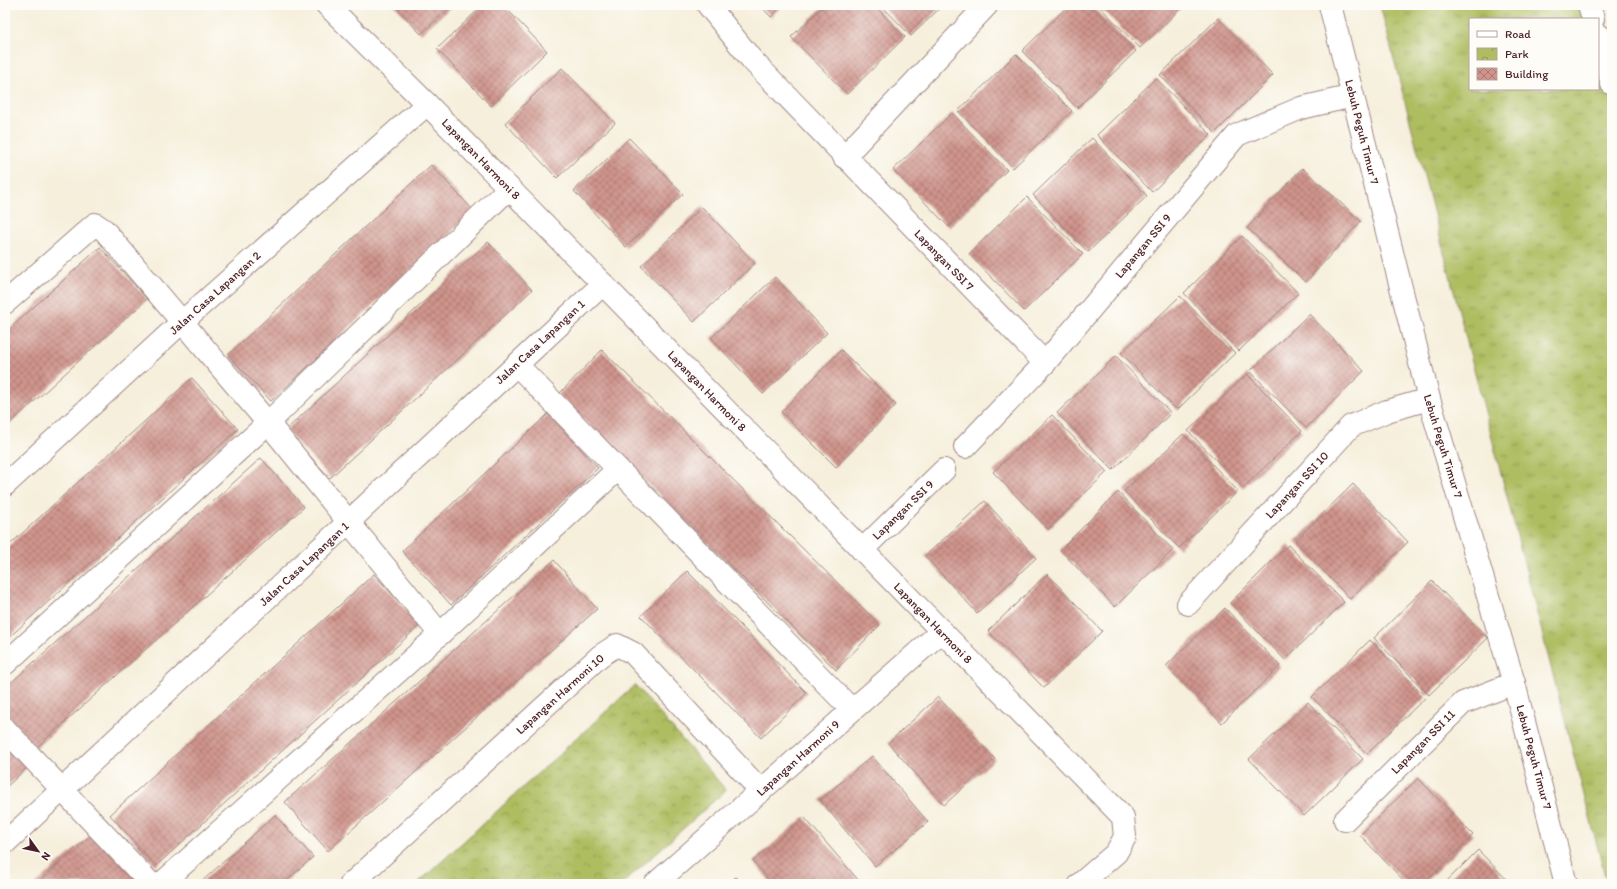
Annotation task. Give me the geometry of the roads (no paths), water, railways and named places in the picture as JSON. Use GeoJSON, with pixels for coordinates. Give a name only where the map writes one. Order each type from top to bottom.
{"type":"FeatureCollection","features":[{"type":"Feature","properties":{"kind":"street","name":"Lapangan Harmoni 8"},"geometry":{"type":"LineString","coordinates":[[327,5],[428,104],[1123,817],[1125,837],[1116,853],[1080,884]]}},
{"type":"Feature","properties":{"kind":"street","name":"Lapangan SSI 7"},"geometry":{"type":"LineString","coordinates":[[708,5],[752,60],[844,157],[1045,363]]}},
{"type":"Feature","properties":{"kind":"street"},"geometry":{"type":"LineString","coordinates":[[844,157],[987,5]]}},
{"type":"Feature","properties":{"kind":"street","name":"Lebuh Peguh Timur 7"},"geometry":{"type":"LineString","coordinates":[[1330,5],[1428,399],[1514,683],[1566,884]]}},
{"type":"Feature","properties":{"kind":"street"},"geometry":{"type":"LineString","coordinates":[[1589,5],[1593,18]]}},
{"type":"Feature","properties":{"kind":"street"},"geometry":{"type":"LineString","coordinates":[[1599,38],[1612,84]]}},
{"type":"Feature","properties":{"kind":"street","name":"Lapangan SSI 9"},"geometry":{"type":"LineString","coordinates":[[965,446],[1045,363],[1237,135],[1301,108],[1353,96]]}},
{"type":"Feature","properties":{"kind":"street","name":"Jalan Casa Lapangan 2"},"geometry":{"type":"LineString","coordinates":[[5,485],[182,322],[428,104]]}},
{"type":"Feature","properties":{"kind":"street"},"geometry":{"type":"LineString","coordinates":[[5,664],[268,423],[509,188]]}},
{"type":"Feature","properties":{"kind":"street"},"geometry":{"type":"LineString","coordinates":[[5,303],[95,224],[104,230],[268,423],[440,634]]}},
{"type":"Feature","properties":{"kind":"street","name":"Jalan Casa Lapangan 1"},"geometry":{"type":"LineString","coordinates":[[5,843],[603,284]]}},
{"type":"Feature","properties":{"kind":"street"},"geometry":{"type":"LineString","coordinates":[[516,365],[852,710]]}},
{"type":"Feature","properties":{"kind":"street","name":"Lapangan SSI 10"},"geometry":{"type":"LineString","coordinates":[[1188,604],[1351,426],[1388,411],[1428,399]]}},
{"type":"Feature","properties":{"kind":"street"},"geometry":{"type":"LineString","coordinates":[[161,884],[440,634],[617,470]]}},
{"type":"Feature","properties":{"kind":"street","name":"Lapangan SSI 9"},"geometry":{"type":"LineString","coordinates":[[862,550],[944,470]]}},
{"type":"Feature","properties":{"kind":"street","name":"Lapangan Harmoni 9"},"geometry":{"type":"LineString","coordinates":[[655,884],[942,632]]}},
{"type":"Feature","properties":{"kind":"street","name":"Lapangan Harmoni 10"},"geometry":{"type":"LineString","coordinates":[[351,884],[600,656],[617,645],[633,653],[762,791]]}},
{"type":"Feature","properties":{"kind":"street","name":"Lapangan SSI 11"},"geometry":{"type":"LineString","coordinates":[[1345,820],[1463,703],[1514,683]]}},
{"type":"Feature","properties":{"kind":"street"},"geometry":{"type":"LineString","coordinates":[[5,728],[151,884]]}}]}
